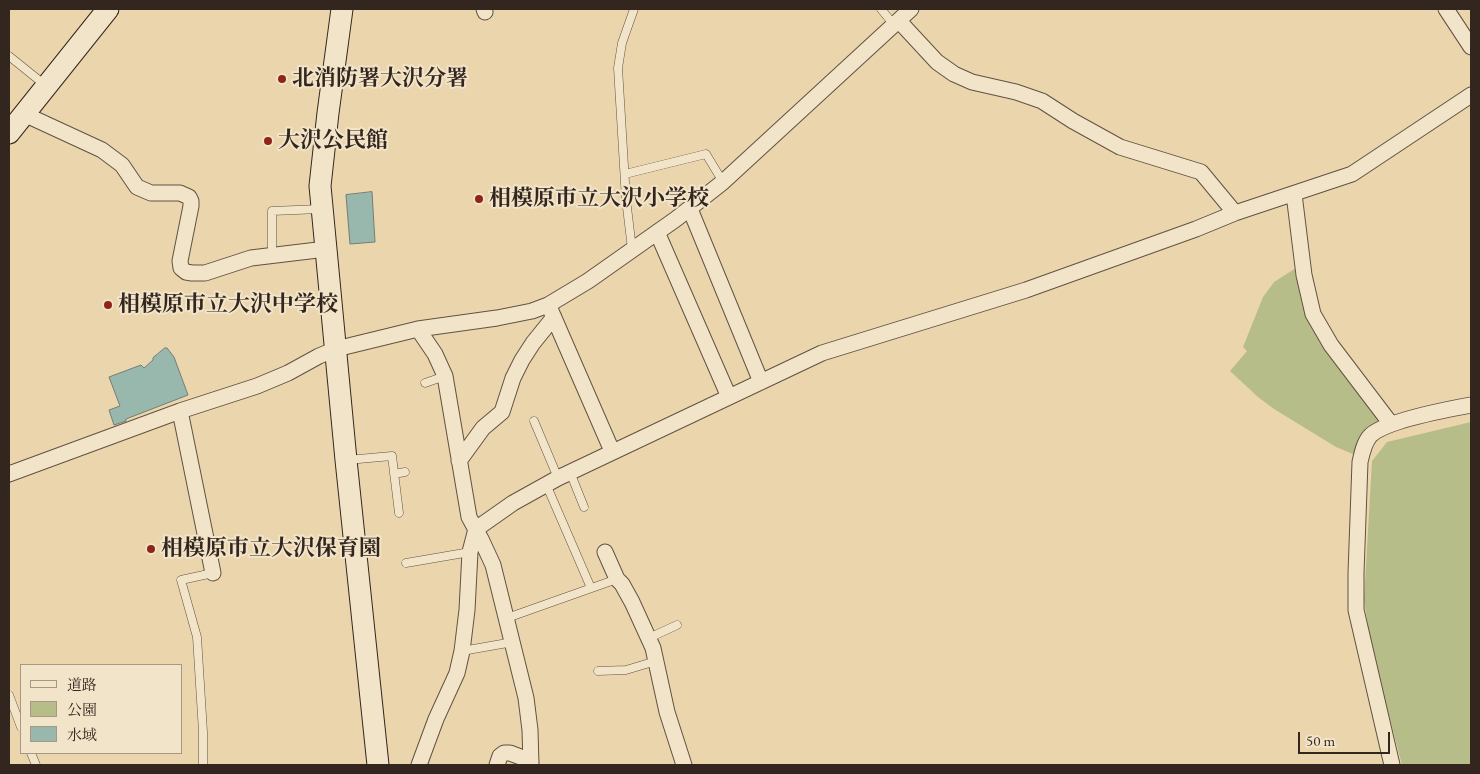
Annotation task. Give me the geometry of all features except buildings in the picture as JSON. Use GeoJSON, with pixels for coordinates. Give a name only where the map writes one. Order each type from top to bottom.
{"type":"FeatureCollection","features":[{"type":"Feature","properties":{"kind":"street"},"geometry":{"type":"LineString","coordinates":[[9,133],[108,9]]}},
{"type":"Feature","properties":{"kind":"street"},"geometry":{"type":"LineString","coordinates":[[342,9],[320,186],[378,765]]}},
{"type":"Feature","properties":{"kind":"street"},"geometry":{"type":"LineString","coordinates":[[459,461],[482,428],[502,412],[513,378],[551,311],[588,281],[690,209],[723,182],[911,9]]}},
{"type":"Feature","properties":{"kind":"street"},"geometry":{"type":"LineString","coordinates":[[1446,9],[1471,47]]}},
{"type":"Feature","properties":{"kind":"street"},"geometry":{"type":"LineString","coordinates":[[896,23],[938,62],[954,74],[972,82],[1016,92],[1042,101],[1120,147],[1201,172],[1235,213]]}},
{"type":"Feature","properties":{"kind":"street"},"geometry":{"type":"LineString","coordinates":[[419,765],[436,719],[457,673],[467,610],[470,552],[476,529],[513,503],[612,451],[822,353],[1026,290],[1196,229],[1235,213],[1352,174],[1471,95]]}},
{"type":"Feature","properties":{"kind":"street"},"geometry":{"type":"LineString","coordinates":[[24,114],[102,150],[122,165],[137,187],[151,193],[180,193],[189,197],[191,206],[180,260],[181,268],[186,272],[205,273],[252,258],[326,248]]}},
{"type":"Feature","properties":{"kind":"street"},"geometry":{"type":"LineString","coordinates":[[1294,194],[1304,275],[1313,314],[1332,345],[1392,424]]}},
{"type":"Feature","properties":{"kind":"street"},"geometry":{"type":"LineString","coordinates":[[690,209],[761,382]]}},
{"type":"Feature","properties":{"kind":"street"},"geometry":{"type":"LineString","coordinates":[[657,232],[729,396]]}},
{"type":"Feature","properties":{"kind":"street"},"geometry":{"type":"LineString","coordinates":[[9,474],[180,411],[257,386],[336,349],[418,329],[532,311],[551,311]]}},
{"type":"Feature","properties":{"kind":"street"},"geometry":{"type":"LineString","coordinates":[[551,311],[612,451]]}},
{"type":"Feature","properties":{"kind":"street"},"geometry":{"type":"LineString","coordinates":[[418,329],[435,354],[446,376],[469,517],[493,565],[526,698],[530,730],[531,763],[510,753],[504,753],[500,756],[497,765]]}},
{"type":"Feature","properties":{"kind":"street"},"geometry":{"type":"LineString","coordinates":[[1392,765],[1356,610],[1360,462],[1365,444],[1371,435],[1392,424],[1446,409],[1471,405]]}},
{"type":"Feature","properties":{"kind":"street"},"geometry":{"type":"LineString","coordinates":[[180,411],[213,573]]}},
{"type":"Feature","properties":{"kind":"street"},"geometry":{"type":"LineString","coordinates":[[605,552],[617,579],[622,584],[649,638],[667,712],[684,765]]}},
{"type":"Feature","properties":{"kind":"lane"},"geometry":{"type":"LineString","coordinates":[[632,249],[618,68],[622,43],[634,9]]}},
{"type":"Feature","properties":{"kind":"lane"},"geometry":{"type":"LineString","coordinates":[[881,9],[896,23]]}},
{"type":"Feature","properties":{"kind":"lane"},"geometry":{"type":"LineString","coordinates":[[9,56],[46,86]]}},
{"type":"Feature","properties":{"kind":"lane"},"geometry":{"type":"LineString","coordinates":[[625,174],[706,154],[723,182]]}},
{"type":"Feature","properties":{"kind":"lane"},"geometry":{"type":"LineString","coordinates":[[272,256],[272,211],[322,209]]}},
{"type":"Feature","properties":{"kind":"lane"},"geometry":{"type":"LineString","coordinates":[[425,383],[446,376]]}},
{"type":"Feature","properties":{"kind":"lane"},"geometry":{"type":"LineString","coordinates":[[534,421],[558,478],[591,588]]}},
{"type":"Feature","properties":{"kind":"lane"},"geometry":{"type":"LineString","coordinates":[[533,444],[542,440]]}},
{"type":"Feature","properties":{"kind":"lane"},"geometry":{"type":"LineString","coordinates":[[346,460],[392,456],[399,513]]}},
{"type":"Feature","properties":{"kind":"lane"},"geometry":{"type":"LineString","coordinates":[[394,474],[405,472]]}},
{"type":"Feature","properties":{"kind":"lane"},"geometry":{"type":"LineString","coordinates":[[558,478],[584,507]]}},
{"type":"Feature","properties":{"kind":"lane"},"geometry":{"type":"LineString","coordinates":[[406,563],[470,552]]}},
{"type":"Feature","properties":{"kind":"lane"},"geometry":{"type":"LineString","coordinates":[[203,765],[203,732],[197,637],[181,580],[213,573]]}},
{"type":"Feature","properties":{"kind":"lane"},"geometry":{"type":"LineString","coordinates":[[507,618],[617,579]]}},
{"type":"Feature","properties":{"kind":"lane"},"geometry":{"type":"LineString","coordinates":[[649,638],[678,625]]}},
{"type":"Feature","properties":{"kind":"lane"},"geometry":{"type":"LineString","coordinates":[[462,651],[513,642]]}},
{"type":"Feature","properties":{"kind":"lane"},"geometry":{"type":"LineString","coordinates":[[598,671],[626,670],[656,661]]}},
{"type":"Feature","properties":{"kind":"lane"},"geometry":{"type":"LineString","coordinates":[[9,695],[20,724]]}},
{"type":"Feature","properties":{"kind":"green space"},"geometry":{"type":"Polygon","coordinates":[[[1296,268],[1304,307],[1380,417],[1377,425],[1357,445],[1353,454],[1336,447],[1274,409],[1230,371],[1247,351],[1243,347],[1263,297],[1274,282],[1296,268]]]}},
{"type":"Feature","properties":{"kind":"green space"},"geometry":{"type":"Polygon","coordinates":[[[1471,422],[1471,765],[1402,765],[1372,651],[1364,600],[1372,461],[1387,442],[1471,422]]]}},
{"type":"Feature","properties":{"kind":"water"},"geometry":{"type":"Polygon","coordinates":[[[372,192],[375,242],[350,244],[346,195],[372,192]]]}},
{"type":"Feature","properties":{"kind":"water"},"geometry":{"type":"Polygon","coordinates":[[[165,348],[174,357],[188,395],[114,425],[109,410],[120,406],[109,377],[141,365],[144,368],[165,348]]]}},
{"type":"Feature","properties":{"kind":"place","name":"北消防署大沢分署"},"geometry":{"type":"Point","coordinates":[282,79]}},
{"type":"Feature","properties":{"kind":"place","name":"大沢公民館"},"geometry":{"type":"Point","coordinates":[268,141]}},
{"type":"Feature","properties":{"kind":"place","name":"相模原市立大沢小学校"},"geometry":{"type":"Point","coordinates":[479,199]}},
{"type":"Feature","properties":{"kind":"place","name":"相模原市立大沢中学校"},"geometry":{"type":"Point","coordinates":[108,305]}},
{"type":"Feature","properties":{"kind":"place","name":"相模原市立大沢保育園"},"geometry":{"type":"Point","coordinates":[151,549]}}]}
